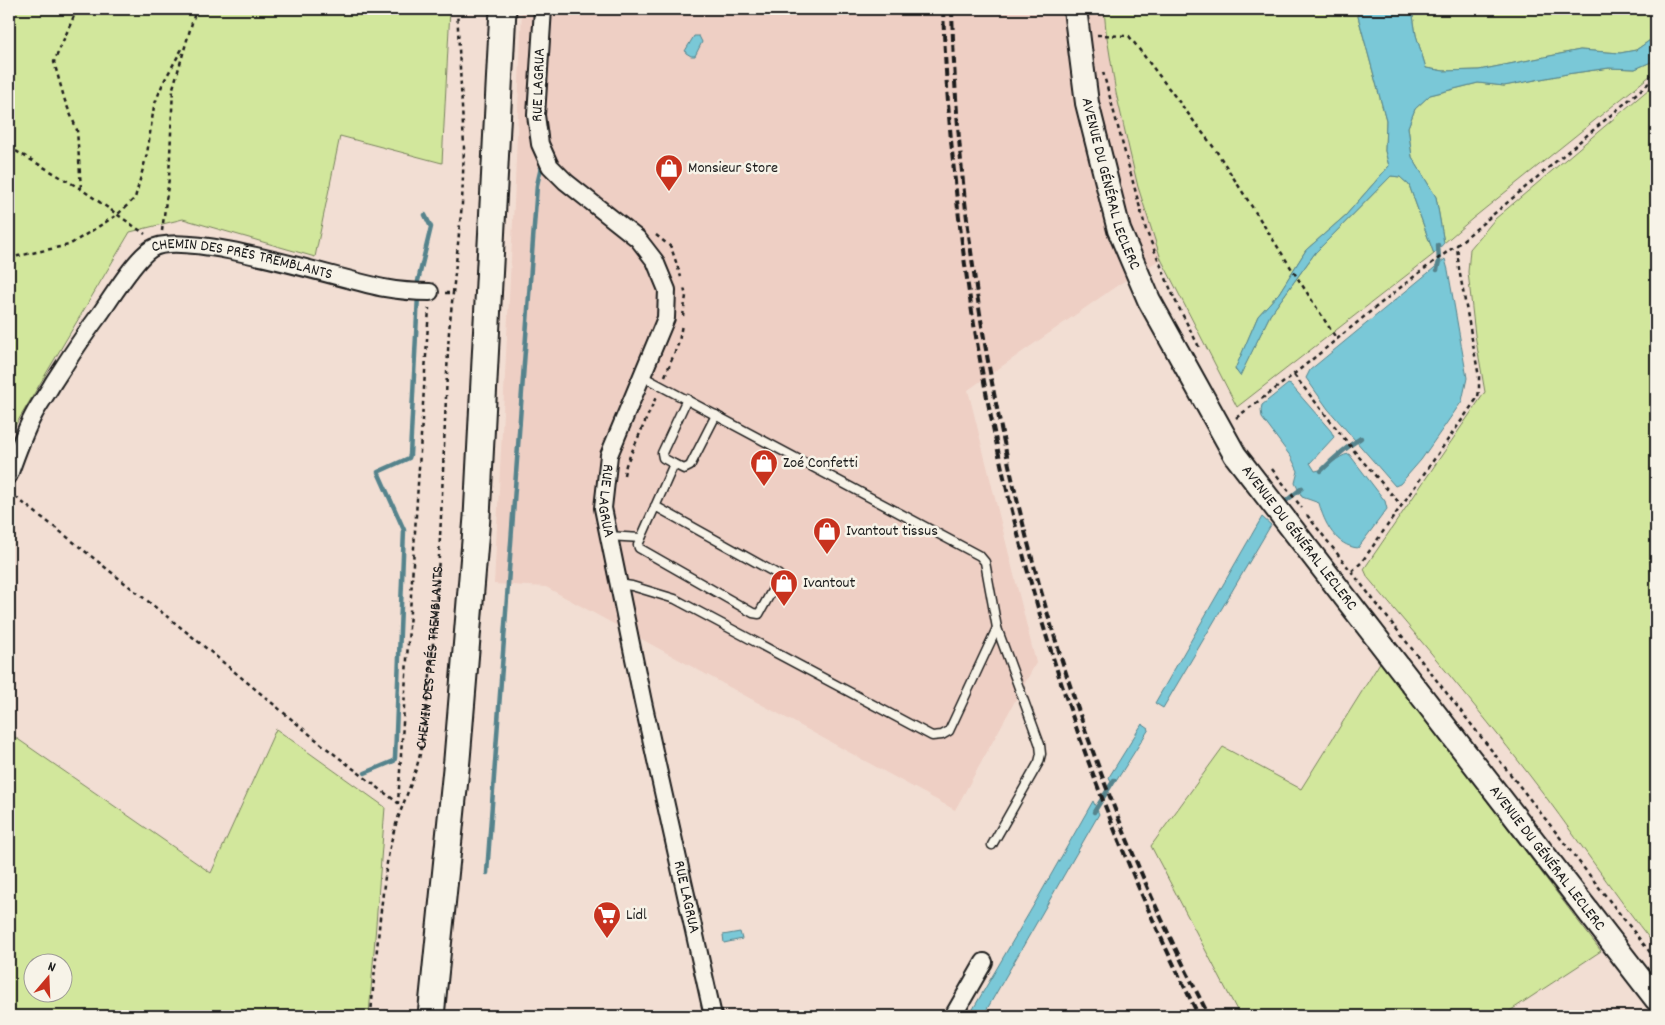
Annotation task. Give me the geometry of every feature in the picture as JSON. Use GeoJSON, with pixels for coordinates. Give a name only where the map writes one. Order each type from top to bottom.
{"type":"FeatureCollection","features":[{"type":"Feature","properties":{"kind":"main road"},"geometry":{"type":"LineString","coordinates":[[431,1009],[456,768],[477,517],[503,9]]}},
{"type":"Feature","properties":{"kind":"main road","name":"AVENUE DU GÉNÉRAL LECLERC"},"geometry":{"type":"LineString","coordinates":[[1075,9],[1086,103],[1119,230],[1149,300],[1235,455],[1278,494],[1296,517],[1656,999]]}},
{"type":"Feature","properties":{"kind":"street","name":"RUE LAGRUA"},"geometry":{"type":"LineString","coordinates":[[543,9],[536,114],[540,144],[550,166],[566,182],[638,239],[655,261],[667,290],[666,318],[610,455],[603,508],[643,702],[713,1016]]}},
{"type":"Feature","properties":{"kind":"street","name":"CHEMIN DES PRÉS TREMBLANTS"},"geometry":{"type":"LineString","coordinates":[[9,475],[34,415],[80,340],[143,255],[152,248],[160,245],[175,244],[221,249],[329,273],[384,288],[409,292],[430,292]]}},
{"type":"Feature","properties":{"kind":"street"},"geometry":{"type":"LineString","coordinates":[[953,1016],[984,962]]}},
{"type":"Feature","properties":{"kind":"lane"},"geometry":{"type":"LineString","coordinates":[[642,376],[980,556],[987,566],[997,628],[1040,746],[1041,754],[992,845]]}},
{"type":"Feature","properties":{"kind":"lane"},"geometry":{"type":"LineString","coordinates":[[687,399],[662,453],[663,458],[684,469],[688,469],[716,415]]}},
{"type":"Feature","properties":{"kind":"lane"},"geometry":{"type":"LineString","coordinates":[[655,506],[775,571],[779,575],[759,614],[639,548],[638,545],[655,506],[674,464]]}},
{"type":"Feature","properties":{"kind":"lane"},"geometry":{"type":"LineString","coordinates":[[608,536],[641,538]]}},
{"type":"Feature","properties":{"kind":"lane"},"geometry":{"type":"LineString","coordinates":[[618,584],[632,586],[675,599],[932,736],[942,735],[949,731],[997,628]]}},
{"type":"Feature","properties":{"kind":"path"},"geometry":{"type":"LineString","coordinates":[[77,9],[54,62],[65,102],[77,130],[81,189]]}},
{"type":"Feature","properties":{"kind":"path"},"geometry":{"type":"LineString","coordinates":[[9,147],[81,189],[160,245],[169,178],[173,88],[196,9]]}},
{"type":"Feature","properties":{"kind":"path","name":"CHEMIN DES PRÉS TREMBLANTS"},"geometry":{"type":"LineString","coordinates":[[371,1016],[384,883],[390,846],[400,810],[419,762],[431,660],[438,561],[447,369],[462,204],[464,146],[458,9]]}},
{"type":"Feature","properties":{"kind":"path"},"geometry":{"type":"LineString","coordinates":[[1098,42],[1097,35],[1130,36],[1215,149],[1336,339]]}},
{"type":"Feature","properties":{"kind":"path"},"geometry":{"type":"LineString","coordinates":[[9,258],[69,245],[117,215],[135,198],[147,154],[154,106],[163,83],[185,44]]}},
{"type":"Feature","properties":{"kind":"path"},"geometry":{"type":"LineString","coordinates":[[1102,65],[1146,230],[1175,300],[1201,351]]}},
{"type":"Feature","properties":{"kind":"path"},"geometry":{"type":"LineString","coordinates":[[1231,411],[1235,419],[1294,375],[1336,339],[1457,245],[1656,77]]}},
{"type":"Feature","properties":{"kind":"path"},"geometry":{"type":"LineString","coordinates":[[624,475],[626,465],[679,342],[686,296],[671,247],[650,230]]}},
{"type":"Feature","properties":{"kind":"path"},"geometry":{"type":"LineString","coordinates":[[1352,571],[1362,563],[1474,404],[1479,390],[1459,269],[1457,245]]}},
{"type":"Feature","properties":{"kind":"path"},"geometry":{"type":"LineString","coordinates":[[9,492],[398,804],[430,292],[453,293]]}},
{"type":"Feature","properties":{"kind":"path"},"geometry":{"type":"LineString","coordinates":[[1294,375],[1359,457],[1402,506]]}},
{"type":"Feature","properties":{"kind":"path"},"geometry":{"type":"LineString","coordinates":[[1268,464],[1278,494],[1296,517],[1352,571],[1656,960]]}},
{"type":"Feature","properties":{"kind":"shaded area"},"geometry":{"type":"Polygon","coordinates":[[[522,9],[1104,9],[1116,93],[1138,187],[1161,259],[1118,285],[968,390],[1036,663],[955,810],[546,587],[494,584],[522,9]]]}},
{"type":"Feature","properties":{"kind":"green space"},"geometry":{"type":"Polygon","coordinates":[[[9,9],[450,9],[442,163],[340,136],[315,257],[183,219],[130,232],[9,436],[9,9]]]}},
{"type":"Feature","properties":{"kind":"green space"},"geometry":{"type":"Polygon","coordinates":[[[1104,9],[1356,9],[1386,120],[1385,151],[1389,166],[1346,215],[1306,250],[1279,293],[1258,316],[1235,370],[1240,375],[1270,315],[1315,253],[1391,176],[1400,177],[1409,185],[1434,254],[1237,407],[1161,259],[1138,187],[1116,93],[1104,9]]]}},
{"type":"Feature","properties":{"kind":"green space"},"geometry":{"type":"Polygon","coordinates":[[[1412,9],[1656,9],[1656,36],[1636,50],[1620,53],[1580,50],[1479,70],[1444,71],[1426,68],[1416,35],[1412,9]]]}},
{"type":"Feature","properties":{"kind":"green space"},"geometry":{"type":"Polygon","coordinates":[[[1656,58],[1656,71],[1444,243],[1436,197],[1412,157],[1408,127],[1415,109],[1430,95],[1478,83],[1504,86],[1610,68],[1635,69],[1656,58]]]}},
{"type":"Feature","properties":{"kind":"green space"},"geometry":{"type":"Polygon","coordinates":[[[1656,83],[1656,947],[1527,772],[1469,698],[1368,578],[1364,569],[1485,392],[1475,335],[1468,272],[1470,249],[1495,219],[1656,83]]]}},
{"type":"Feature","properties":{"kind":"green space"},"geometry":{"type":"Polygon","coordinates":[[[1381,661],[1601,951],[1502,1016],[1240,1016],[1151,846],[1223,747],[1301,789],[1381,661]]]}},
{"type":"Feature","properties":{"kind":"green space"},"geometry":{"type":"Polygon","coordinates":[[[276,729],[385,807],[369,1016],[9,1016],[9,733],[211,873],[276,729]]]}},
{"type":"Feature","properties":{"kind":"water"},"geometry":{"type":"Polygon","coordinates":[[[1356,9],[1412,9],[1416,35],[1426,68],[1444,71],[1479,70],[1580,50],[1620,53],[1636,50],[1656,36],[1656,58],[1635,69],[1609,68],[1504,86],[1478,83],[1430,95],[1415,109],[1408,127],[1412,157],[1436,197],[1444,243],[1434,254],[1409,185],[1400,177],[1391,176],[1315,253],[1270,315],[1240,376],[1235,369],[1258,316],[1279,293],[1306,250],[1346,215],[1389,166],[1385,151],[1386,120],[1356,9]]]}},
{"type":"Feature","properties":{"kind":"water"},"geometry":{"type":"Polygon","coordinates":[[[694,36],[699,36],[702,42],[695,56],[691,56],[685,51],[694,36]]]}},
{"type":"Feature","properties":{"kind":"water"},"geometry":{"type":"Polygon","coordinates":[[[1445,259],[1467,378],[1462,401],[1421,460],[1400,484],[1395,486],[1328,409],[1306,378],[1310,370],[1445,259]]]}},
{"type":"Feature","properties":{"kind":"water"},"geometry":{"type":"Polygon","coordinates":[[[1288,384],[1291,385],[1331,431],[1334,437],[1310,463],[1315,471],[1349,454],[1385,501],[1387,509],[1358,548],[1343,543],[1337,538],[1328,526],[1319,503],[1302,497],[1295,483],[1298,471],[1291,457],[1262,418],[1262,405],[1288,384]]]}},
{"type":"Feature","properties":{"kind":"water"},"geometry":{"type":"Polygon","coordinates":[[[1262,517],[1271,525],[1163,708],[1155,703],[1262,517]]]}},
{"type":"Feature","properties":{"kind":"water"},"geometry":{"type":"Polygon","coordinates":[[[1142,724],[1149,729],[1113,786],[1109,777],[1142,724]]]}},
{"type":"Feature","properties":{"kind":"water"},"geometry":{"type":"Polygon","coordinates":[[[1093,801],[1099,814],[983,1016],[969,1016],[1035,903],[1093,801]]]}},
{"type":"Feature","properties":{"kind":"water"},"geometry":{"type":"Polygon","coordinates":[[[740,932],[742,939],[724,943],[723,935],[740,932]]]}},
{"type":"Feature","properties":{"kind":"waterway"},"geometry":{"type":"LineString","coordinates":[[487,873],[537,185],[542,163]]}},
{"type":"Feature","properties":{"kind":"waterway"},"geometry":{"type":"LineString","coordinates":[[418,281],[431,227],[425,215]]}},
{"type":"Feature","properties":{"kind":"waterway"},"geometry":{"type":"LineString","coordinates":[[1437,270],[1439,261],[1438,245]]}},
{"type":"Feature","properties":{"kind":"waterway"},"geometry":{"type":"LineString","coordinates":[[365,773],[394,761],[395,758],[404,530],[378,472],[409,458],[410,455],[418,295]]}},
{"type":"Feature","properties":{"kind":"waterway"},"geometry":{"type":"LineString","coordinates":[[1321,471],[1340,453],[1361,438]]}},
{"type":"Feature","properties":{"kind":"waterway"},"geometry":{"type":"LineString","coordinates":[[1281,505],[1302,488]]}},
{"type":"Feature","properties":{"kind":"waterway"},"geometry":{"type":"LineString","coordinates":[[1094,812],[1114,780]]}},
{"type":"Feature","properties":{"kind":"railway"},"geometry":{"type":"LineString","coordinates":[[943,9],[951,142],[966,272],[984,383],[1008,492],[1036,600],[1069,707],[1108,812],[1151,915],[1199,1016]]}},
{"type":"Feature","properties":{"kind":"railway"},"geometry":{"type":"LineString","coordinates":[[952,9],[959,139],[973,269],[995,399],[1024,527],[1060,654],[1103,778],[1152,899],[1209,1016]]}},
{"type":"Feature","properties":{"kind":"place","name":"Monsieur Store"},"geometry":{"type":"Point","coordinates":[669,192]}},
{"type":"Feature","properties":{"kind":"place","name":"Zoé Confetti"},"geometry":{"type":"Point","coordinates":[764,487]}},
{"type":"Feature","properties":{"kind":"place","name":"Ivantout tissus"},"geometry":{"type":"Point","coordinates":[827,555]}},
{"type":"Feature","properties":{"kind":"place","name":"Ivantout"},"geometry":{"type":"Point","coordinates":[784,607]}},
{"type":"Feature","properties":{"kind":"place","name":"Lidl"},"geometry":{"type":"Point","coordinates":[607,939]}}]}
